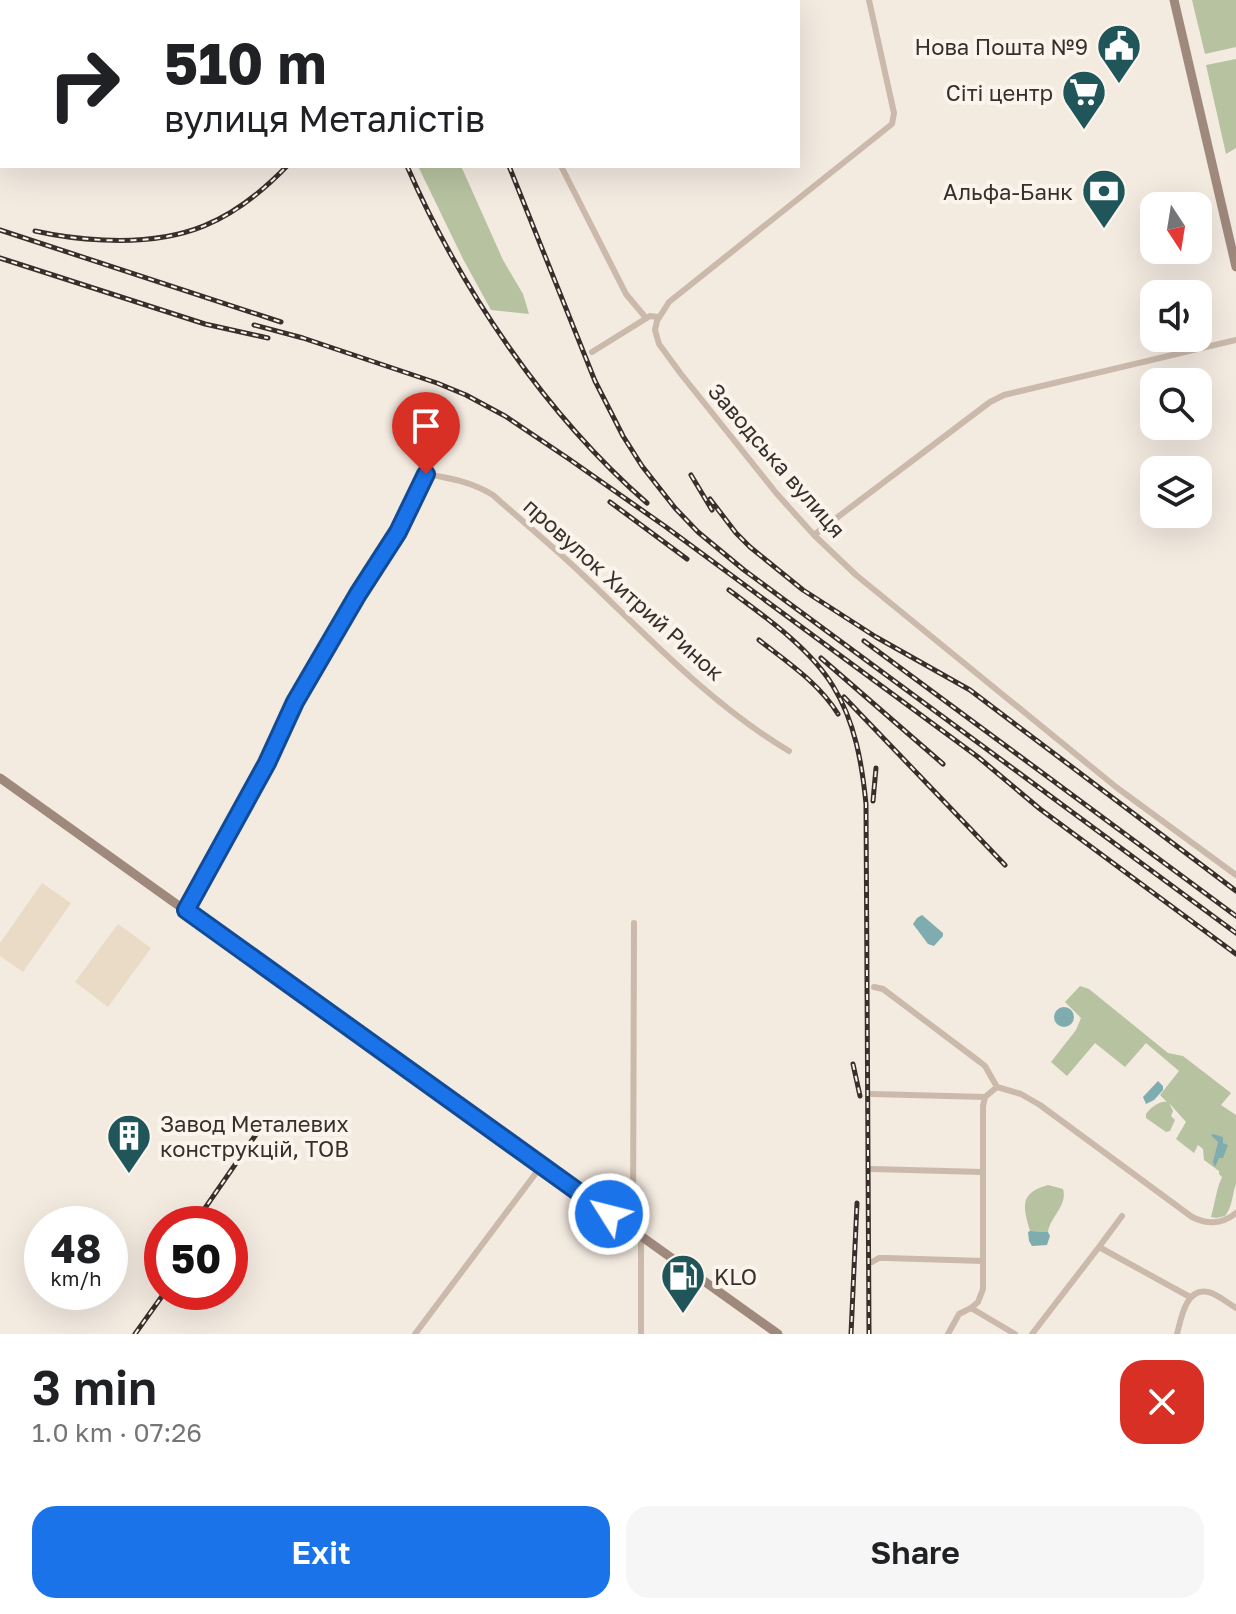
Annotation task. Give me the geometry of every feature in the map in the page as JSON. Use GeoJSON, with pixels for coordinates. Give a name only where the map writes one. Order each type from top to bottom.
{"type":"FeatureCollection","features":[{"type":"Feature","properties":{"kind":"main road"},"geometry":{"type":"LineString","coordinates":[[1177,0],[1236,246]]}},
{"type":"Feature","properties":{"kind":"main road"},"geometry":{"type":"LineString","coordinates":[[1177,0],[1236,267]]}},
{"type":"Feature","properties":{"kind":"main road"},"geometry":{"type":"LineString","coordinates":[[0,778],[778,1334]]}},
{"type":"Feature","properties":{"kind":"street"},"geometry":{"type":"LineString","coordinates":[[592,352],[646,318],[658,317],[669,302],[892,124],[894,113],[869,0]]}},
{"type":"Feature","properties":{"kind":"street"},"geometry":{"type":"LineString","coordinates":[[562,168],[626,294],[646,318]]}},
{"type":"Feature","properties":{"kind":"street","name":"Заводська вулиця"},"geometry":{"type":"LineString","coordinates":[[658,317],[656,336],[666,354],[777,494],[814,535],[856,575],[1116,787],[1236,875]]}},
{"type":"Feature","properties":{"kind":"street"},"geometry":{"type":"LineString","coordinates":[[814,535],[990,402],[1004,395],[1236,340]]}},
{"type":"Feature","properties":{"kind":"street","name":"провулок Хитрий Ринок"},"geometry":{"type":"LineString","coordinates":[[186,910],[267,763],[295,702],[398,532],[426,474],[476,485],[493,495],[581,573],[662,652],[757,732],[789,751]]}},
{"type":"Feature","properties":{"kind":"street"},"geometry":{"type":"LineString","coordinates":[[634,923],[641,1334]]}},
{"type":"Feature","properties":{"kind":"street"},"geometry":{"type":"LineString","coordinates":[[874,987],[883,989],[985,1066],[997,1087],[1021,1094],[1040,1105],[1192,1217],[1214,1223],[1236,1214]]}},
{"type":"Feature","properties":{"kind":"street"},"geometry":{"type":"LineString","coordinates":[[872,1094],[985,1097],[997,1087]]}},
{"type":"Feature","properties":{"kind":"street"},"geometry":{"type":"LineString","coordinates":[[948,1334],[959,1314],[971,1308],[982,1295],[982,1119],[985,1097]]}},
{"type":"Feature","properties":{"kind":"street"},"geometry":{"type":"LineString","coordinates":[[415,1334],[542,1165]]}},
{"type":"Feature","properties":{"kind":"street"},"geometry":{"type":"LineString","coordinates":[[872,1169],[982,1172]]}},
{"type":"Feature","properties":{"kind":"street"},"geometry":{"type":"LineString","coordinates":[[1032,1334],[1122,1216]]}},
{"type":"Feature","properties":{"kind":"street"},"geometry":{"type":"LineString","coordinates":[[1099,1247],[1190,1297]]}},
{"type":"Feature","properties":{"kind":"street"},"geometry":{"type":"LineString","coordinates":[[872,1262],[879,1258],[983,1261]]}},
{"type":"Feature","properties":{"kind":"street"},"geometry":{"type":"LineString","coordinates":[[1177,1334],[1190,1297],[1199,1292],[1210,1292],[1236,1308]]}},
{"type":"Feature","properties":{"kind":"street"},"geometry":{"type":"LineString","coordinates":[[971,1308],[1015,1334]]}},
{"type":"Feature","properties":{"kind":"green space"},"geometry":{"type":"Polygon","coordinates":[[[1192,0],[1236,0],[1236,47],[1205,54],[1192,0]]]}},
{"type":"Feature","properties":{"kind":"green space"},"geometry":{"type":"Polygon","coordinates":[[[1236,59],[1236,148],[1226,154],[1206,65],[1236,59]]]}},
{"type":"Feature","properties":{"kind":"green space"},"geometry":{"type":"Polygon","coordinates":[[[419,168],[462,168],[503,260],[523,294],[529,314],[491,310],[419,168]]]}},
{"type":"Feature","properties":{"kind":"green space"},"geometry":{"type":"Polygon","coordinates":[[[1080,986],[1089,989],[1168,1053],[1183,1056],[1231,1093],[1221,1105],[1236,1115],[1236,1184],[1225,1216],[1211,1217],[1222,1177],[1219,1171],[1204,1160],[1203,1149],[1198,1145],[1194,1153],[1176,1139],[1186,1122],[1169,1103],[1173,1111],[1171,1116],[1175,1120],[1170,1131],[1166,1132],[1146,1118],[1153,1107],[1167,1102],[1160,1095],[1179,1071],[1146,1043],[1125,1067],[1095,1043],[1067,1076],[1051,1062],[1076,1030],[1081,1018],[1065,1002],[1080,986]]]}},
{"type":"Feature","properties":{"kind":"green space"},"geometry":{"type":"Polygon","coordinates":[[[1048,1185],[1063,1189],[1061,1206],[1048,1232],[1030,1231],[1026,1202],[1032,1192],[1048,1185]]]}},
{"type":"Feature","properties":{"kind":"shaded area"},"geometry":{"type":"Polygon","coordinates":[[[42,883],[71,903],[23,972],[0,956],[0,943],[42,883]]]}},
{"type":"Feature","properties":{"kind":"shaded area"},"geometry":{"type":"Polygon","coordinates":[[[118,924],[151,948],[108,1007],[75,982],[118,924]]]}},
{"type":"Feature","properties":{"kind":"water"},"geometry":{"type":"Polygon","coordinates":[[[922,915],[943,933],[934,946],[928,944],[913,924],[922,915]]]}},
{"type":"Feature","properties":{"kind":"water"},"geometry":{"type":"Polygon","coordinates":[[[1064,1007],[1071,1010],[1074,1017],[1071,1024],[1064,1027],[1057,1024],[1054,1017],[1057,1010],[1064,1007]]]}},
{"type":"Feature","properties":{"kind":"water"},"geometry":{"type":"Polygon","coordinates":[[[1158,1081],[1163,1090],[1146,1104],[1143,1097],[1158,1081]]]}},
{"type":"Feature","properties":{"kind":"water"},"geometry":{"type":"Polygon","coordinates":[[[1213,1134],[1223,1137],[1223,1143],[1228,1145],[1215,1167],[1213,1162],[1218,1142],[1213,1134]]]}},
{"type":"Feature","properties":{"kind":"water"},"geometry":{"type":"Polygon","coordinates":[[[1030,1231],[1048,1232],[1047,1245],[1032,1246],[1030,1231]]]}},
{"type":"Feature","properties":{"kind":"railway"},"geometry":{"type":"LineString","coordinates":[[35,231],[103,240],[157,238],[181,233],[225,216],[267,186],[285,168]]}},
{"type":"Feature","properties":{"kind":"railway"},"geometry":{"type":"LineString","coordinates":[[408,168],[453,258],[509,347],[574,430],[647,503]]}},
{"type":"Feature","properties":{"kind":"railway"},"geometry":{"type":"LineString","coordinates":[[510,168],[595,381],[623,436],[675,508],[698,532],[744,570],[1236,933]]}},
{"type":"Feature","properties":{"kind":"railway"},"geometry":{"type":"LineString","coordinates":[[0,230],[281,322]]}},
{"type":"Feature","properties":{"kind":"railway"},"geometry":{"type":"LineString","coordinates":[[0,258],[205,324],[268,338]]}},
{"type":"Feature","properties":{"kind":"railway"},"geometry":{"type":"LineString","coordinates":[[254,325],[303,338],[437,383],[505,416],[666,527],[978,757],[1040,809],[1236,954]]}},
{"type":"Feature","properties":{"kind":"railway"},"geometry":{"type":"LineString","coordinates":[[691,475],[712,510]]}},
{"type":"Feature","properties":{"kind":"railway"},"geometry":{"type":"LineString","coordinates":[[710,499],[750,547],[803,590],[876,637],[970,690],[1236,891]]}},
{"type":"Feature","properties":{"kind":"railway"},"geometry":{"type":"LineString","coordinates":[[610,502],[687,559]]}},
{"type":"Feature","properties":{"kind":"railway"},"geometry":{"type":"LineString","coordinates":[[729,590],[786,634],[823,672],[841,700],[860,758],[866,804],[869,1334]]}},
{"type":"Feature","properties":{"kind":"railway"},"geometry":{"type":"LineString","coordinates":[[759,640],[812,683],[838,714]]}},
{"type":"Feature","properties":{"kind":"railway"},"geometry":{"type":"LineString","coordinates":[[864,641],[1236,916]]}},
{"type":"Feature","properties":{"kind":"railway"},"geometry":{"type":"LineString","coordinates":[[821,658],[943,764]]}},
{"type":"Feature","properties":{"kind":"railway"},"geometry":{"type":"LineString","coordinates":[[844,697],[1005,865]]}},
{"type":"Feature","properties":{"kind":"railway"},"geometry":{"type":"LineString","coordinates":[[873,801],[876,768]]}},
{"type":"Feature","properties":{"kind":"railway"},"geometry":{"type":"LineString","coordinates":[[853,1064],[860,1096]]}},
{"type":"Feature","properties":{"kind":"railway"},"geometry":{"type":"LineString","coordinates":[[206,1206],[266,1120]]}},
{"type":"Feature","properties":{"kind":"railway"},"geometry":{"type":"LineString","coordinates":[[851,1334],[857,1203]]}},
{"type":"Feature","properties":{"kind":"railway"},"geometry":{"type":"LineString","coordinates":[[135,1334],[152,1310]]}},
{"type":"Feature","properties":{"kind":"place","name":"Нова Пошта №9"},"geometry":{"type":"Point","coordinates":[1119,85]}},
{"type":"Feature","properties":{"kind":"place","name":"Сіті центр"},"geometry":{"type":"Point","coordinates":[1084,131]}},
{"type":"Feature","properties":{"kind":"place","name":"Альфа-Банк"},"geometry":{"type":"Point","coordinates":[1104,230]}},
{"type":"Feature","properties":{"kind":"place","name":"Завод Металевих конструкцій, ТОВ"},"geometry":{"type":"Point","coordinates":[129,1175]}},
{"type":"Feature","properties":{"kind":"place","name":"KLO"},"geometry":{"type":"Point","coordinates":[683,1315]}},
{"type":"Feature","properties":{"kind":"route"},"geometry":{"type":"LineString","coordinates":[[426,474],[398,532],[295,702],[267,763],[186,910],[609,1214]]}}]}
